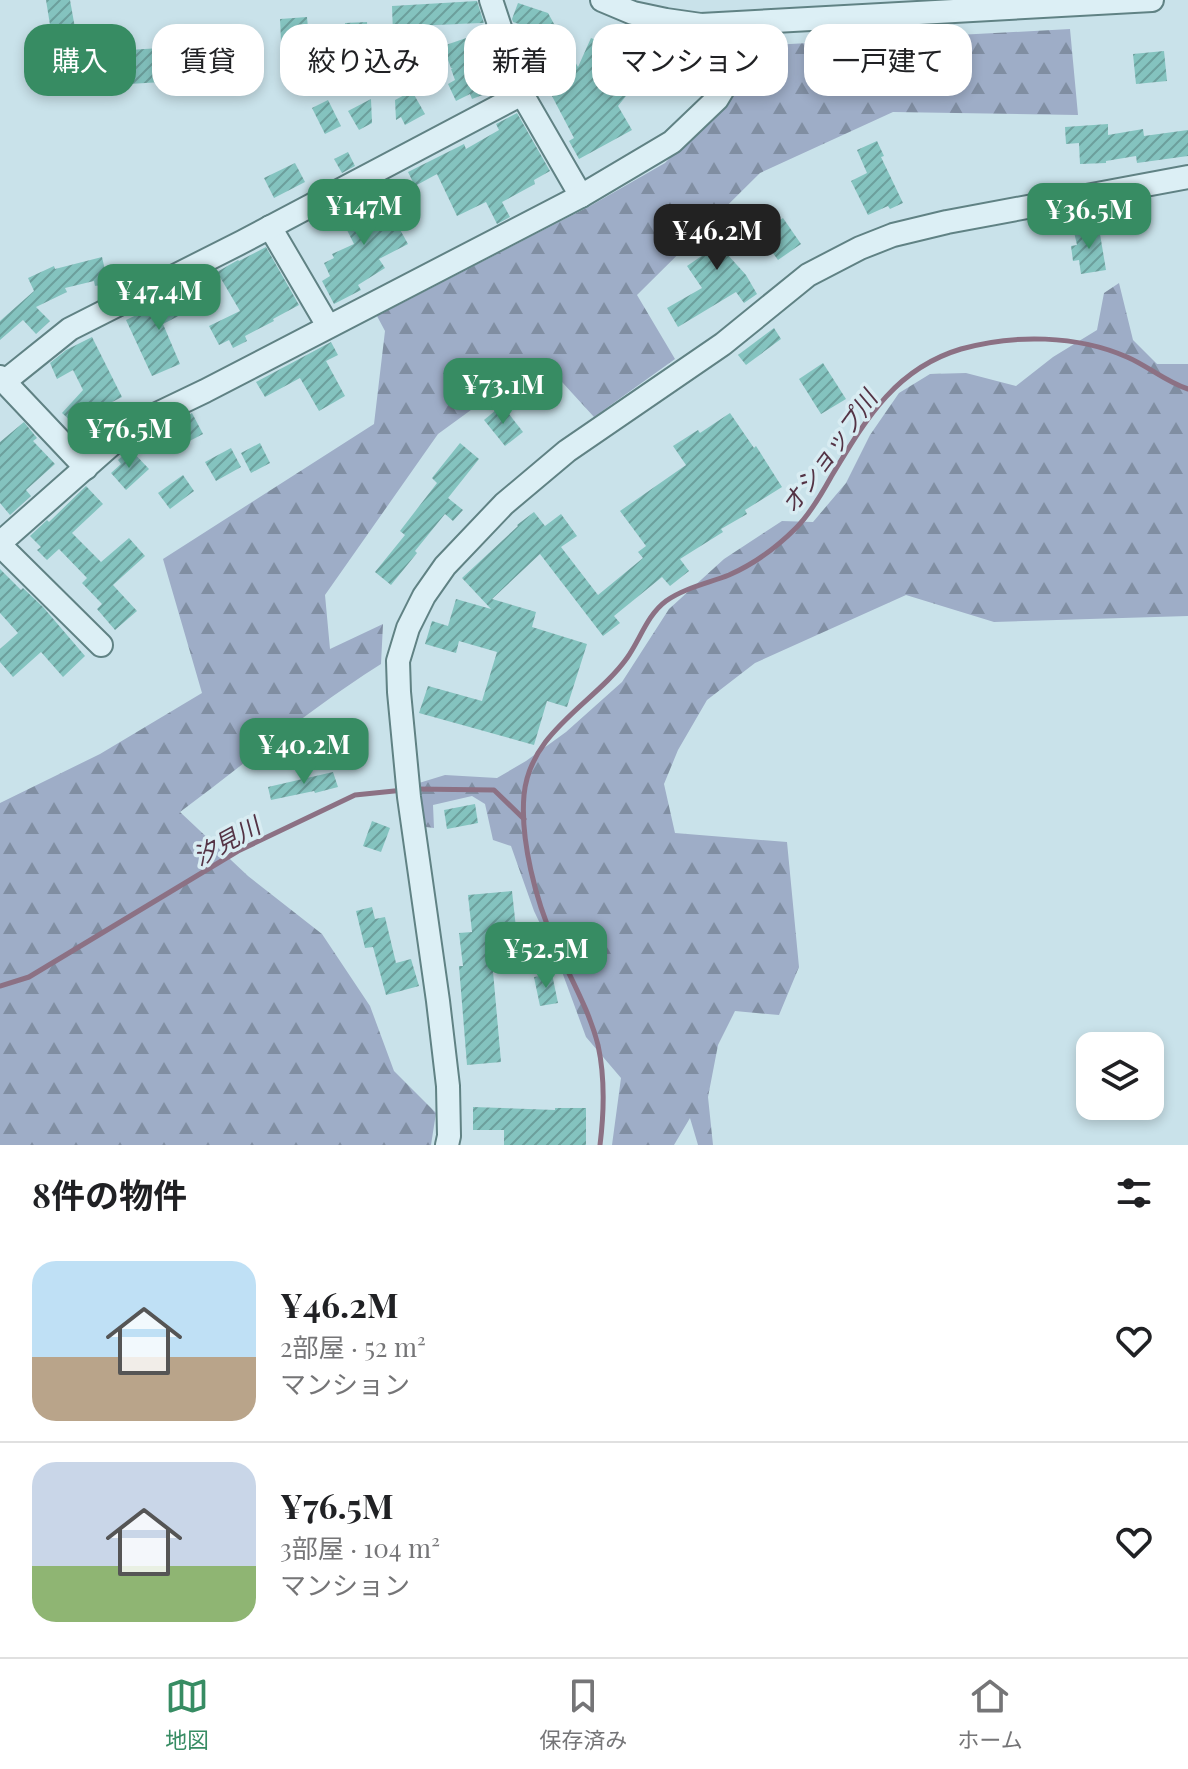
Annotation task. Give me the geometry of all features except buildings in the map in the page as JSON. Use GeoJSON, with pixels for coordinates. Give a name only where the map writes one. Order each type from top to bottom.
{"type":"FeatureCollection","features":[{"type":"Feature","properties":{"kind":"street"},"geometry":{"type":"LineString","coordinates":[[491,0],[499,24]]}},
{"type":"Feature","properties":{"kind":"street"},"geometry":{"type":"LineString","coordinates":[[602,0],[633,13],[701,25],[1152,0]]}},
{"type":"Feature","properties":{"kind":"street"},"geometry":{"type":"LineString","coordinates":[[101,645],[0,544],[120,437],[155,415],[581,196],[672,142],[717,99],[756,23]]}},
{"type":"Feature","properties":{"kind":"street"},"geometry":{"type":"LineString","coordinates":[[86,468],[2,379],[70,329],[518,96]]}},
{"type":"Feature","properties":{"kind":"street"},"geometry":{"type":"LineString","coordinates":[[523,96],[581,196]]}},
{"type":"Feature","properties":{"kind":"street"},"geometry":{"type":"LineString","coordinates":[[447,1145],[448,1086],[408,787],[398,661],[408,628],[424,596],[445,566],[504,504],[567,451],[723,344],[808,275],[893,235],[1188,177]]}},
{"type":"Feature","properties":{"kind":"street"},"geometry":{"type":"LineString","coordinates":[[270,227],[328,326]]}},
{"type":"Feature","properties":{"kind":"green space"},"geometry":{"type":"Polygon","coordinates":[[[1070,29],[1078,115],[893,112],[760,173],[637,295],[675,359],[594,417],[541,359],[438,434],[325,595],[330,649],[383,624],[381,664],[304,717],[180,812],[248,876],[322,934],[370,1006],[394,1071],[436,1113],[431,1145],[0,1145],[0,803],[100,754],[202,693],[163,559],[374,424],[385,331],[377,316],[590,206],[665,163],[725,96],[788,96],[788,44],[804,43],[804,96],[972,96],[972,34],[1070,29]]]}},
{"type":"Feature","properties":{"kind":"green space"},"geometry":{"type":"Polygon","coordinates":[[[1119,283],[1133,340],[1157,364],[1188,364],[1188,616],[994,622],[906,595],[755,663],[707,700],[678,750],[664,784],[675,833],[787,842],[799,967],[779,1015],[735,1011],[718,1045],[708,1097],[713,1145],[698,1145],[690,1118],[674,1145],[612,1145],[621,1078],[586,1037],[511,846],[493,840],[485,804],[472,796],[433,805],[434,828],[426,827],[419,783],[445,775],[497,778],[526,761],[566,732],[622,682],[669,609],[724,559],[782,521],[813,522],[846,483],[870,435],[899,393],[930,374],[966,373],[1016,386],[1053,357],[1097,330],[1104,293],[1119,283]]]}},
{"type":"Feature","properties":{"kind":"waterway","name":"オショップ川"},"geometry":{"type":"LineString","coordinates":[[600,1145],[603,1095],[598,1045],[541,908],[524,831],[524,795],[529,773],[538,753],[551,736],[627,658],[649,620],[666,601],[747,566],[796,528],[815,504],[869,417],[899,384],[938,358],[961,349],[1002,341],[1066,341],[1087,344],[1127,357],[1188,389]]}},
{"type":"Feature","properties":{"kind":"waterway","name":"汐見川"},"geometry":{"type":"LineString","coordinates":[[414,789],[494,790],[524,819]]}},
{"type":"Feature","properties":{"kind":"waterway","name":"汐見川"},"geometry":{"type":"LineString","coordinates":[[0,986],[29,977],[238,851],[355,795],[404,790]]}}]}
